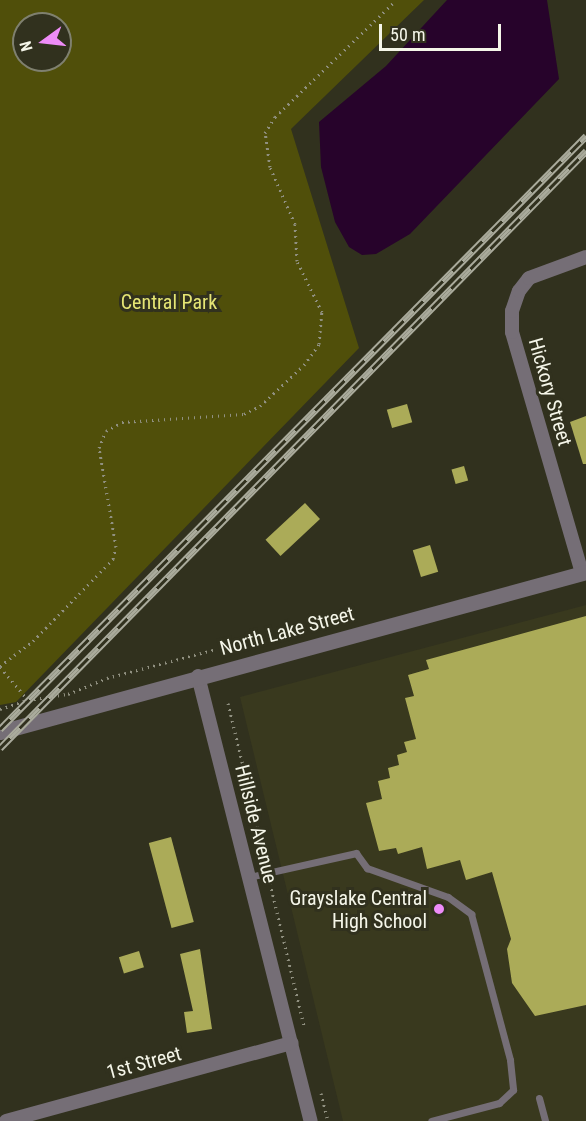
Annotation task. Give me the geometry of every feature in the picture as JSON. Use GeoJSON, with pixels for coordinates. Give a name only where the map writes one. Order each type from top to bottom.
{"type":"FeatureCollection","features":[{"type":"Feature","properties":{"kind":"street","name":"Hickory Street"},"geometry":{"type":"LineString","coordinates":[[584,573],[512,332],[519,291],[529,278],[554,265],[586,257]]}},
{"type":"Feature","properties":{"kind":"street","name":"North Lake Street"},"geometry":{"type":"LineString","coordinates":[[0,732],[198,676],[584,573]]}},
{"type":"Feature","properties":{"kind":"street","name":"Hillside Avenue"},"geometry":{"type":"LineString","coordinates":[[198,676],[311,1121]]}},
{"type":"Feature","properties":{"kind":"street","name":"1st Street"},"geometry":{"type":"LineString","coordinates":[[6,1121],[291,1043]]}},
{"type":"Feature","properties":{"kind":"lane"},"geometry":{"type":"LineString","coordinates":[[249,877],[356,853],[367,868],[448,897],[471,914],[513,1090],[499,1103],[431,1121]]}},
{"type":"Feature","properties":{"kind":"lane"},"geometry":{"type":"LineString","coordinates":[[539,1098],[545,1121]]}},
{"type":"Feature","properties":{"kind":"path"},"geometry":{"type":"LineString","coordinates":[[28,700],[0,666],[33,641],[113,559],[116,547],[99,448],[105,431],[122,422],[244,414],[281,387],[319,344],[322,312],[297,261],[295,224],[270,167],[265,133],[275,117],[396,0]]}},
{"type":"Feature","properties":{"kind":"path"},"geometry":{"type":"LineString","coordinates":[[0,709],[28,700],[68,694],[108,678],[213,650]]}},
{"type":"Feature","properties":{"kind":"path"},"geometry":{"type":"LineString","coordinates":[[228,703],[306,1037]]}},
{"type":"Feature","properties":{"kind":"path"},"geometry":{"type":"LineString","coordinates":[[320,1090],[328,1121]]}},
{"type":"Feature","properties":{"kind":"shaded area"},"geometry":{"type":"Polygon","coordinates":[[[447,0],[547,0],[559,79],[410,234],[376,254],[362,255],[349,247],[335,222],[321,167],[319,122],[386,66],[447,0]]]}},
{"type":"Feature","properties":{"kind":"shaded area","name":"Grayslake Central High School"},"geometry":{"type":"Polygon","coordinates":[[[586,605],[586,1121],[343,1121],[240,697],[586,605]]]}},
{"type":"Feature","properties":{"kind":"green space","name":"Central Park"},"geometry":{"type":"Polygon","coordinates":[[[0,0],[424,0],[291,129],[359,348],[16,702],[0,705],[0,0]]]}},
{"type":"Feature","properties":{"kind":"building"},"geometry":{"type":"Polygon","coordinates":[[[407,404],[412,422],[392,428],[387,410],[407,404]]]}},
{"type":"Feature","properties":{"kind":"building"},"geometry":{"type":"Polygon","coordinates":[[[586,416],[586,464],[583,464],[570,422],[586,416]]]}},
{"type":"Feature","properties":{"kind":"building"},"geometry":{"type":"Polygon","coordinates":[[[464,466],[468,480],[456,484],[452,470],[464,466]]]}},
{"type":"Feature","properties":{"kind":"building"},"geometry":{"type":"Polygon","coordinates":[[[305,503],[320,519],[281,556],[266,540],[305,503]]]}},
{"type":"Feature","properties":{"kind":"building"},"geometry":{"type":"Polygon","coordinates":[[[430,545],[438,572],[421,577],[413,550],[430,545]]]}},
{"type":"Feature","properties":{"kind":"building"},"geometry":{"type":"Polygon","coordinates":[[[586,616],[586,1005],[535,1016],[512,983],[507,949],[511,939],[492,872],[466,880],[460,860],[427,869],[422,847],[398,854],[396,848],[379,851],[366,803],[382,799],[378,781],[390,778],[388,768],[399,765],[397,755],[407,752],[404,742],[416,739],[405,698],[414,696],[408,675],[429,669],[426,660],[586,616]]]}},
{"type":"Feature","properties":{"kind":"building"},"geometry":{"type":"Polygon","coordinates":[[[171,837],[194,922],[172,928],[149,843],[171,837]]]}},
{"type":"Feature","properties":{"kind":"building"},"geometry":{"type":"Polygon","coordinates":[[[200,949],[212,1029],[187,1033],[184,1012],[193,1011],[180,954],[200,949]]]}},
{"type":"Feature","properties":{"kind":"building"},"geometry":{"type":"Polygon","coordinates":[[[139,951],[144,967],[124,973],[119,957],[139,951]]]}},
{"type":"Feature","properties":{"kind":"railway"},"geometry":{"type":"LineString","coordinates":[[0,729],[586,136]]}},
{"type":"Feature","properties":{"kind":"railway"},"geometry":{"type":"LineString","coordinates":[[0,748],[586,151]]}},
{"type":"Feature","properties":{"kind":"place","name":"Grayslake Central High School"},"geometry":{"type":"Point","coordinates":[439,909]}}]}
